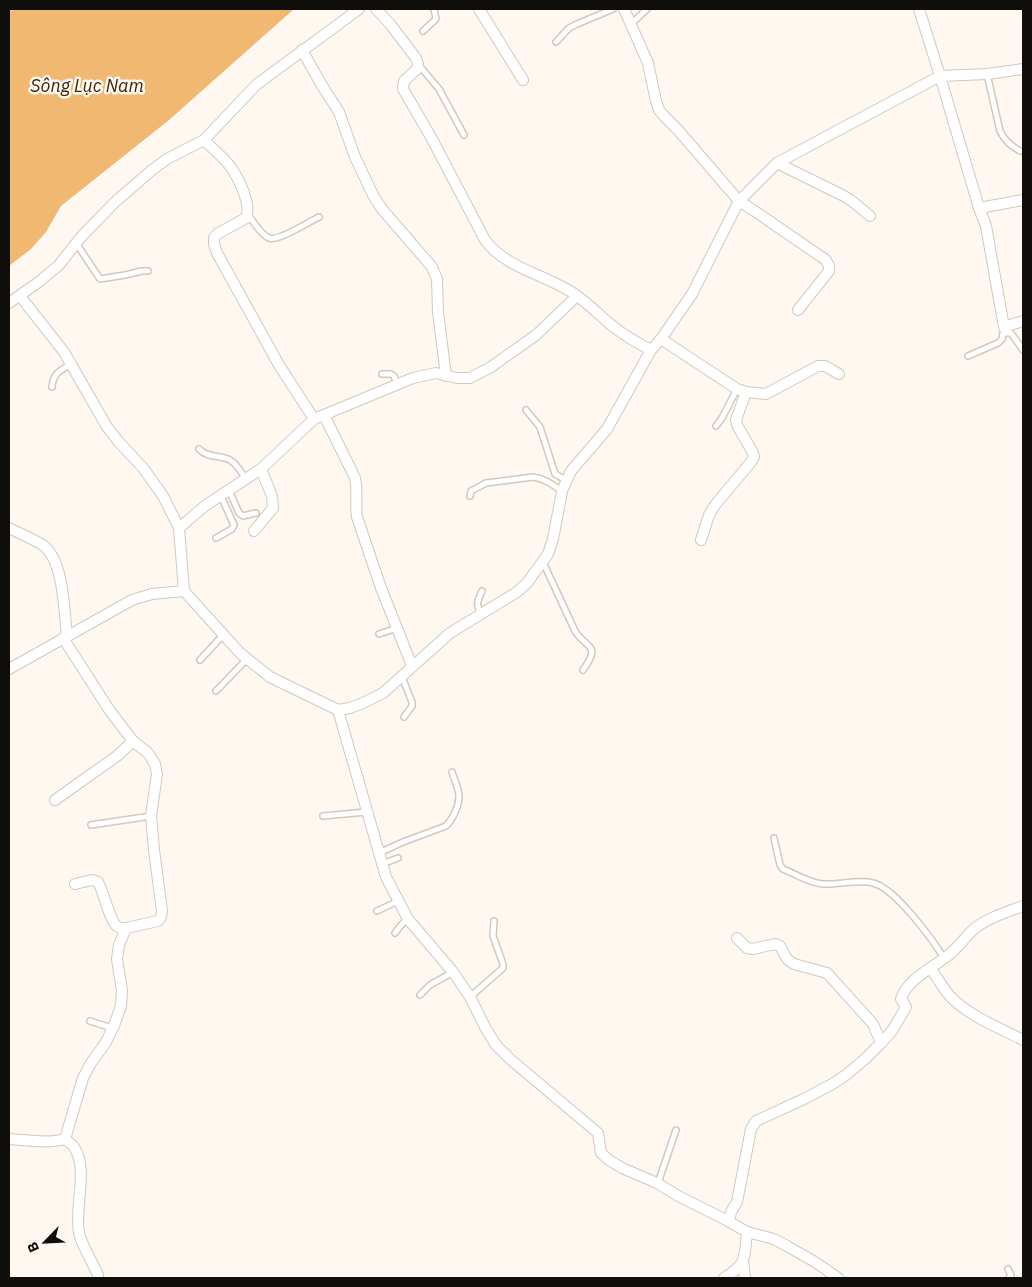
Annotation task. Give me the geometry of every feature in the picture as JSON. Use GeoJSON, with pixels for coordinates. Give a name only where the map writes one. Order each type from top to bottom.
{"type":"FeatureCollection","features":[{"type":"Feature","properties":{"kind":"street"},"geometry":{"type":"LineString","coordinates":[[9,303],[40,281],[58,265],[115,202],[152,170],[167,159],[204,140],[256,86],[359,9]]}},
{"type":"Feature","properties":{"kind":"street"},"geometry":{"type":"LineString","coordinates":[[376,9],[416,58],[417,70],[404,81],[403,89],[432,139],[485,240],[498,254],[556,283],[576,296],[634,341],[651,350]]}},
{"type":"Feature","properties":{"kind":"street"},"geometry":{"type":"LineString","coordinates":[[478,9],[523,80]]}},
{"type":"Feature","properties":{"kind":"street"},"geometry":{"type":"LineString","coordinates":[[624,9],[648,63],[656,101],[660,110],[739,201],[826,260],[829,271],[798,310]]}},
{"type":"Feature","properties":{"kind":"street"},"geometry":{"type":"LineString","coordinates":[[919,9],[986,226],[1004,330],[1023,321]]}},
{"type":"Feature","properties":{"kind":"street"},"geometry":{"type":"LineString","coordinates":[[302,50],[339,112],[355,157],[373,195],[432,267],[437,279],[438,312],[446,376]]}},
{"type":"Feature","properties":{"kind":"street"},"geometry":{"type":"LineString","coordinates":[[20,296],[64,352],[107,427],[163,496],[179,528],[184,591],[240,653],[270,677],[338,710],[350,708],[383,693],[450,633],[517,592],[527,583],[548,554],[553,539],[562,491],[571,471],[607,429],[651,350],[661,339],[692,294],[739,201],[777,163],[940,76],[987,74],[1023,69]]}},
{"type":"Feature","properties":{"kind":"street"},"geometry":{"type":"LineString","coordinates":[[204,140],[229,165],[240,181],[247,202],[248,214],[246,218],[217,234],[214,238],[217,253],[279,365],[319,417],[355,478],[357,517],[381,588],[412,666]]}},
{"type":"Feature","properties":{"kind":"street"},"geometry":{"type":"LineString","coordinates":[[777,163],[842,194],[870,216]]}},
{"type":"Feature","properties":{"kind":"street"},"geometry":{"type":"LineString","coordinates":[[979,208],[1023,200]]}},
{"type":"Feature","properties":{"kind":"street"},"geometry":{"type":"LineString","coordinates":[[179,528],[198,511],[261,469],[319,417],[414,378],[436,373],[457,378],[470,378],[491,367],[536,334],[576,296]]}},
{"type":"Feature","properties":{"kind":"street"},"geometry":{"type":"LineString","coordinates":[[661,339],[741,390],[766,394],[818,366],[825,366],[839,374]]}},
{"type":"Feature","properties":{"kind":"street"},"geometry":{"type":"LineString","coordinates":[[701,540],[715,505],[754,457],[736,420],[741,390]]}},
{"type":"Feature","properties":{"kind":"street"},"geometry":{"type":"LineString","coordinates":[[254,531],[273,508],[272,496],[261,469]]}},
{"type":"Feature","properties":{"kind":"street"},"geometry":{"type":"LineString","coordinates":[[9,528],[44,546],[52,555],[59,572],[65,637],[110,711],[133,741],[148,753],[156,764],[157,774],[151,816],[162,911],[161,917],[158,921],[126,928],[118,927],[112,921],[98,882],[92,880],[75,884]]}},
{"type":"Feature","properties":{"kind":"street"},"geometry":{"type":"LineString","coordinates":[[9,669],[132,600],[152,594],[184,591]]}},
{"type":"Feature","properties":{"kind":"street"},"geometry":{"type":"LineString","coordinates":[[338,710],[386,877],[408,919],[453,972],[470,997],[496,1045],[598,1133],[601,1153],[609,1160],[622,1168],[658,1183],[678,1196],[747,1232],[774,1239],[838,1278]]}},
{"type":"Feature","properties":{"kind":"street"},"geometry":{"type":"LineString","coordinates":[[55,800],[116,756],[133,741]]}},
{"type":"Feature","properties":{"kind":"street"},"geometry":{"type":"LineString","coordinates":[[728,1221],[737,1202],[752,1125],[756,1121],[834,1083],[866,1058],[892,1031],[906,1007],[901,999],[903,993],[916,980],[951,953],[974,929],[987,921],[1023,906]]}},
{"type":"Feature","properties":{"kind":"street"},"geometry":{"type":"LineString","coordinates":[[65,1139],[83,1078],[106,1042],[121,1006],[122,991],[117,959],[119,945],[126,928]]}},
{"type":"Feature","properties":{"kind":"street"},"geometry":{"type":"LineString","coordinates":[[737,938],[747,948],[753,949],[775,944],[780,946],[787,959],[794,964],[827,973],[873,1024],[881,1043]]}},
{"type":"Feature","properties":{"kind":"street"},"geometry":{"type":"LineString","coordinates":[[931,969],[949,995],[964,1008],[1023,1040]]}},
{"type":"Feature","properties":{"kind":"street"},"geometry":{"type":"LineString","coordinates":[[9,1139],[50,1142],[65,1139]]}},
{"type":"Feature","properties":{"kind":"street"},"geometry":{"type":"LineString","coordinates":[[65,1139],[73,1147],[79,1160],[80,1183],[77,1222],[79,1235],[98,1278]]}},
{"type":"Feature","properties":{"kind":"street"},"geometry":{"type":"LineString","coordinates":[[745,1278],[744,1261],[747,1232]]}},
{"type":"Feature","properties":{"kind":"street"},"geometry":{"type":"LineString","coordinates":[[724,1278],[740,1267],[744,1261]]}},
{"type":"Feature","properties":{"kind":"lane"},"geometry":{"type":"LineString","coordinates":[[423,31],[436,20],[434,9]]}},
{"type":"Feature","properties":{"kind":"lane"},"geometry":{"type":"LineString","coordinates":[[556,42],[569,28],[614,9]]}},
{"type":"Feature","properties":{"kind":"lane"},"geometry":{"type":"LineString","coordinates":[[631,24],[647,9]]}},
{"type":"Feature","properties":{"kind":"lane"},"geometry":{"type":"LineString","coordinates":[[418,64],[439,89],[464,135]]}},
{"type":"Feature","properties":{"kind":"lane"},"geometry":{"type":"LineString","coordinates":[[987,74],[1000,131],[1004,139],[1020,151]]}},
{"type":"Feature","properties":{"kind":"lane"},"geometry":{"type":"LineString","coordinates":[[248,214],[261,232],[268,238],[273,239],[319,216]]}},
{"type":"Feature","properties":{"kind":"lane"},"geometry":{"type":"LineString","coordinates":[[76,243],[100,279],[148,271]]}},
{"type":"Feature","properties":{"kind":"lane"},"geometry":{"type":"LineString","coordinates":[[968,356],[998,343],[1002,339],[1004,330],[1011,333],[1023,350]]}},
{"type":"Feature","properties":{"kind":"lane"},"geometry":{"type":"LineString","coordinates":[[52,387],[52,379],[55,374],[71,364]]}},
{"type":"Feature","properties":{"kind":"lane"},"geometry":{"type":"LineString","coordinates":[[382,374],[394,376],[397,385]]}},
{"type":"Feature","properties":{"kind":"lane"},"geometry":{"type":"LineString","coordinates":[[716,426],[741,390]]}},
{"type":"Feature","properties":{"kind":"lane"},"geometry":{"type":"LineString","coordinates":[[526,410],[540,427],[555,474],[566,480]]}},
{"type":"Feature","properties":{"kind":"lane"},"geometry":{"type":"LineString","coordinates":[[200,449],[202,453],[229,459],[236,464],[246,479]]}},
{"type":"Feature","properties":{"kind":"lane"},"geometry":{"type":"LineString","coordinates":[[470,496],[472,490],[486,483],[533,477],[540,478],[562,491]]}},
{"type":"Feature","properties":{"kind":"lane"},"geometry":{"type":"LineString","coordinates":[[225,493],[243,516],[256,513]]}},
{"type":"Feature","properties":{"kind":"lane"},"geometry":{"type":"LineString","coordinates":[[216,538],[234,526],[225,493]]}},
{"type":"Feature","properties":{"kind":"lane"},"geometry":{"type":"LineString","coordinates":[[543,562],[578,636],[589,644],[591,649],[592,658],[583,670]]}},
{"type":"Feature","properties":{"kind":"lane"},"geometry":{"type":"LineString","coordinates":[[481,614],[477,603],[482,591]]}},
{"type":"Feature","properties":{"kind":"lane"},"geometry":{"type":"LineString","coordinates":[[379,634],[398,628]]}},
{"type":"Feature","properties":{"kind":"lane"},"geometry":{"type":"LineString","coordinates":[[200,660],[223,634]]}},
{"type":"Feature","properties":{"kind":"lane"},"geometry":{"type":"LineString","coordinates":[[216,691],[247,659]]}},
{"type":"Feature","properties":{"kind":"lane"},"geometry":{"type":"LineString","coordinates":[[401,676],[412,702],[412,706],[404,717]]}},
{"type":"Feature","properties":{"kind":"lane"},"geometry":{"type":"LineString","coordinates":[[378,853],[446,826],[450,822],[455,813],[459,795],[452,772]]}},
{"type":"Feature","properties":{"kind":"lane"},"geometry":{"type":"LineString","coordinates":[[323,816],[366,812]]}},
{"type":"Feature","properties":{"kind":"lane"},"geometry":{"type":"LineString","coordinates":[[91,825],[151,816]]}},
{"type":"Feature","properties":{"kind":"lane"},"geometry":{"type":"LineString","coordinates":[[774,838],[780,865],[813,882],[823,884],[873,882],[885,888],[914,917],[945,958]]}},
{"type":"Feature","properties":{"kind":"lane"},"geometry":{"type":"LineString","coordinates":[[382,864],[398,858]]}},
{"type":"Feature","properties":{"kind":"lane"},"geometry":{"type":"LineString","coordinates":[[377,911],[398,901]]}},
{"type":"Feature","properties":{"kind":"lane"},"geometry":{"type":"LineString","coordinates":[[395,933],[408,919]]}},
{"type":"Feature","properties":{"kind":"lane"},"geometry":{"type":"LineString","coordinates":[[470,997],[503,968],[504,964],[493,936],[494,921]]}},
{"type":"Feature","properties":{"kind":"lane"},"geometry":{"type":"LineString","coordinates":[[420,995],[430,985],[453,972]]}},
{"type":"Feature","properties":{"kind":"lane"},"geometry":{"type":"LineString","coordinates":[[90,1021],[113,1028]]}},
{"type":"Feature","properties":{"kind":"lane"},"geometry":{"type":"LineString","coordinates":[[658,1183],[676,1130]]}},
{"type":"Feature","properties":{"kind":"lane"},"geometry":{"type":"LineString","coordinates":[[1008,1269],[1011,1275],[1009,1278]]}},
{"type":"Feature","properties":{"kind":"water","name":"Sông Lục Nam"},"geometry":{"type":"Polygon","coordinates":[[[13,9],[294,9],[169,120],[61,206],[46,232],[31,249],[9,266],[9,12],[13,9]]]}}]}
